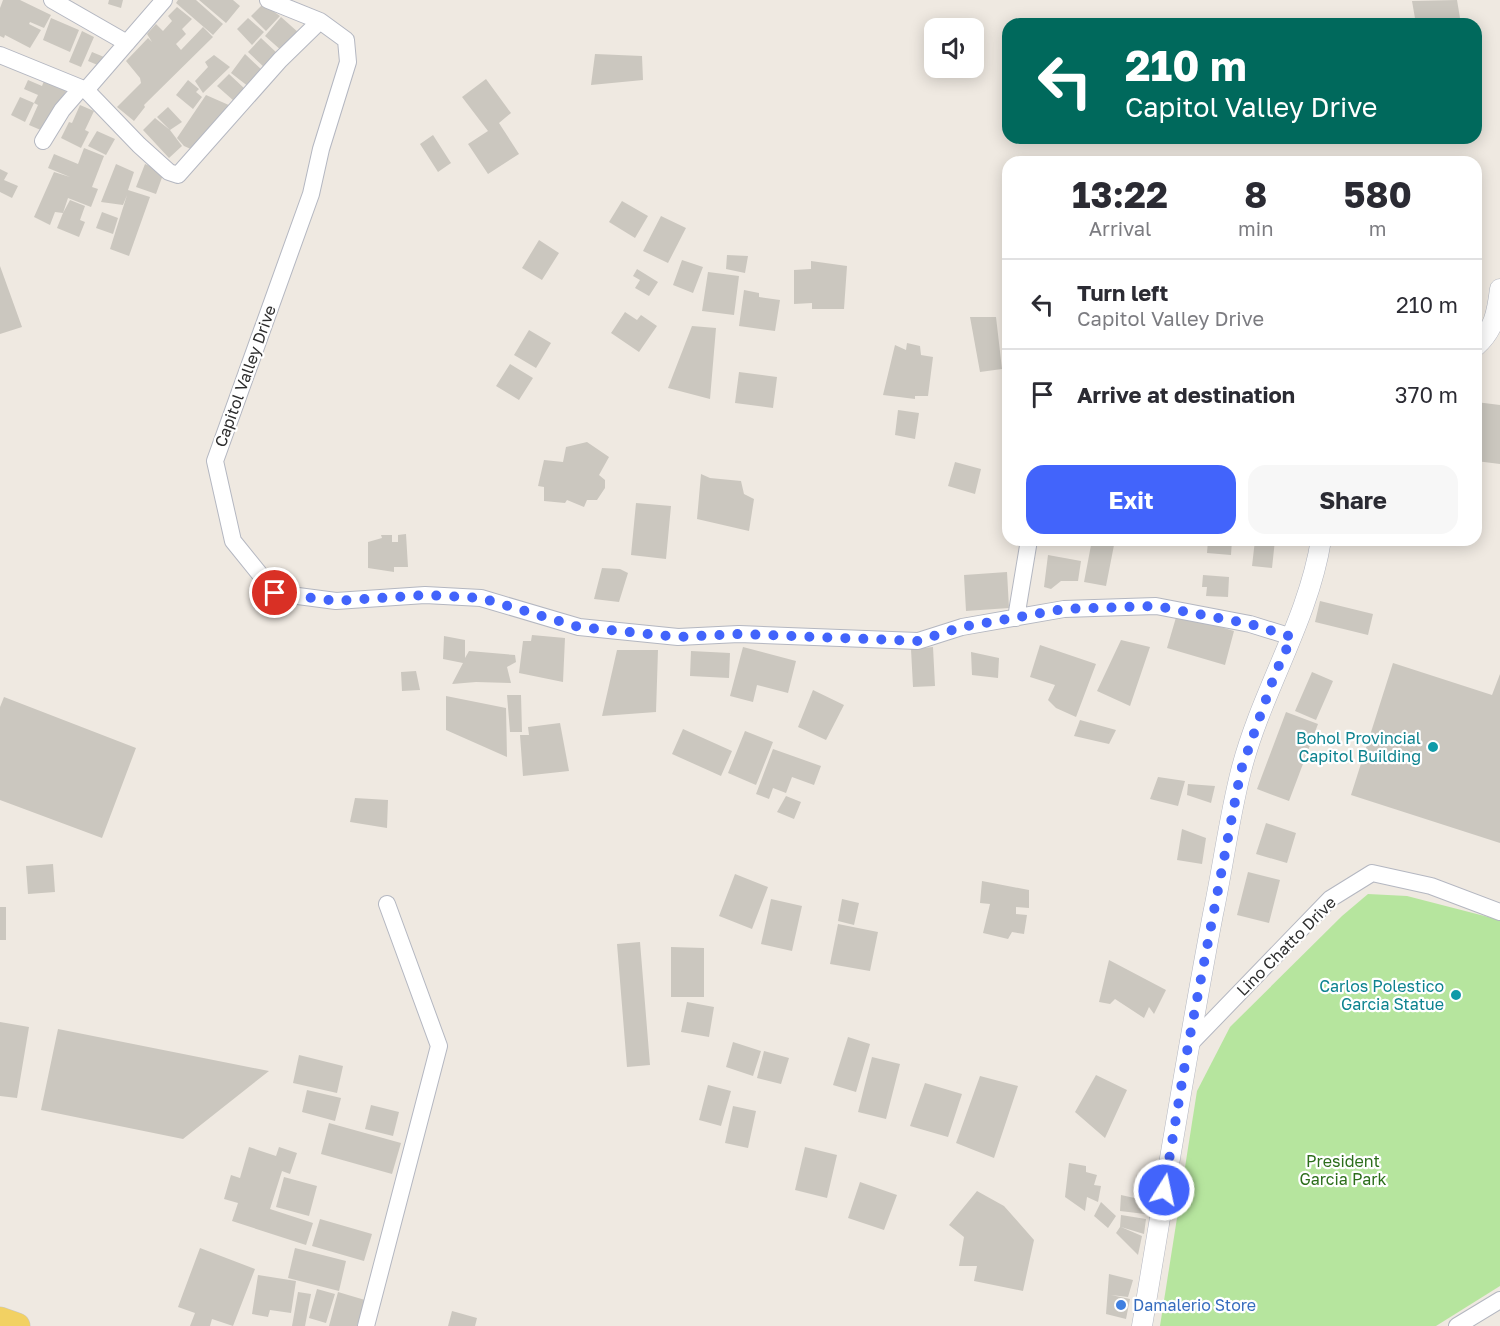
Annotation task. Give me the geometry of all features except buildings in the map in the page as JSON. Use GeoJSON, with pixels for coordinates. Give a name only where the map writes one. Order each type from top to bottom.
{"type":"FeatureCollection","features":[{"type":"Feature","properties":{"kind":"main road"},"geometry":{"type":"LineString","coordinates":[[0,1320],[17,1326]]}},
{"type":"Feature","properties":{"kind":"street"},"geometry":{"type":"LineString","coordinates":[[52,0],[127,43]]}},
{"type":"Feature","properties":{"kind":"street"},"geometry":{"type":"LineString","coordinates":[[43,141],[62,110],[127,43],[164,0]]}},
{"type":"Feature","properties":{"kind":"street","name":"Capitol Valley Drive"},"geometry":{"type":"LineString","coordinates":[[268,0],[320,21],[346,40],[348,62],[321,149],[311,194],[215,462],[233,541],[275,593],[336,601],[425,595],[481,598],[579,627],[678,637],[740,634],[918,641],[962,627],[1064,609],[1156,606],[1250,624],[1292,637]]}},
{"type":"Feature","properties":{"kind":"street"},"geometry":{"type":"LineString","coordinates":[[0,55],[84,89],[169,172],[178,175],[280,60],[320,21]]}},
{"type":"Feature","properties":{"kind":"street"},"geometry":{"type":"LineString","coordinates":[[1488,340],[1500,289]]}},
{"type":"Feature","properties":{"kind":"street"},"geometry":{"type":"LineString","coordinates":[[1016,618],[1028,546]]}},
{"type":"Feature","properties":{"kind":"street"},"geometry":{"type":"LineString","coordinates":[[1142,1326],[1188,1046],[1241,770],[1275,674],[1311,586],[1320,546]]}},
{"type":"Feature","properties":{"kind":"street","name":"Lino Chatto Drive"},"geometry":{"type":"LineString","coordinates":[[1188,1046],[1330,899],[1372,873],[1431,886],[1500,912]]}},
{"type":"Feature","properties":{"kind":"street"},"geometry":{"type":"LineString","coordinates":[[366,1326],[439,1046],[387,904]]}},
{"type":"Feature","properties":{"kind":"street"},"geometry":{"type":"LineString","coordinates":[[1457,1326],[1500,1300]]}},
{"type":"Feature","properties":{"kind":"green space","name":"President Garcia Park"},"geometry":{"type":"Polygon","coordinates":[[[1368,894],[1407,896],[1500,920],[1500,1286],[1436,1326],[1160,1326],[1197,1091],[1230,1027],[1342,916],[1368,894]]]}},
{"type":"Feature","properties":{"kind":"place","name":"Bohol Provincial Capitol Building"},"geometry":{"type":"Point","coordinates":[1433,747]}},
{"type":"Feature","properties":{"kind":"place","name":"Carlos Polestico Garcia Statue"},"geometry":{"type":"Point","coordinates":[1456,995]}},
{"type":"Feature","properties":{"kind":"place","name":"Damalerio Store"},"geometry":{"type":"Point","coordinates":[1121,1305]}},
{"type":"Feature","properties":{"kind":"route"},"geometry":{"type":"LineString","coordinates":[[275,593],[336,601],[425,595],[481,598],[579,627],[678,637],[740,634],[918,641],[962,627],[1064,609],[1156,606],[1250,624],[1292,637],[1275,674],[1241,770],[1188,1046],[1164,1190]]}}]}
